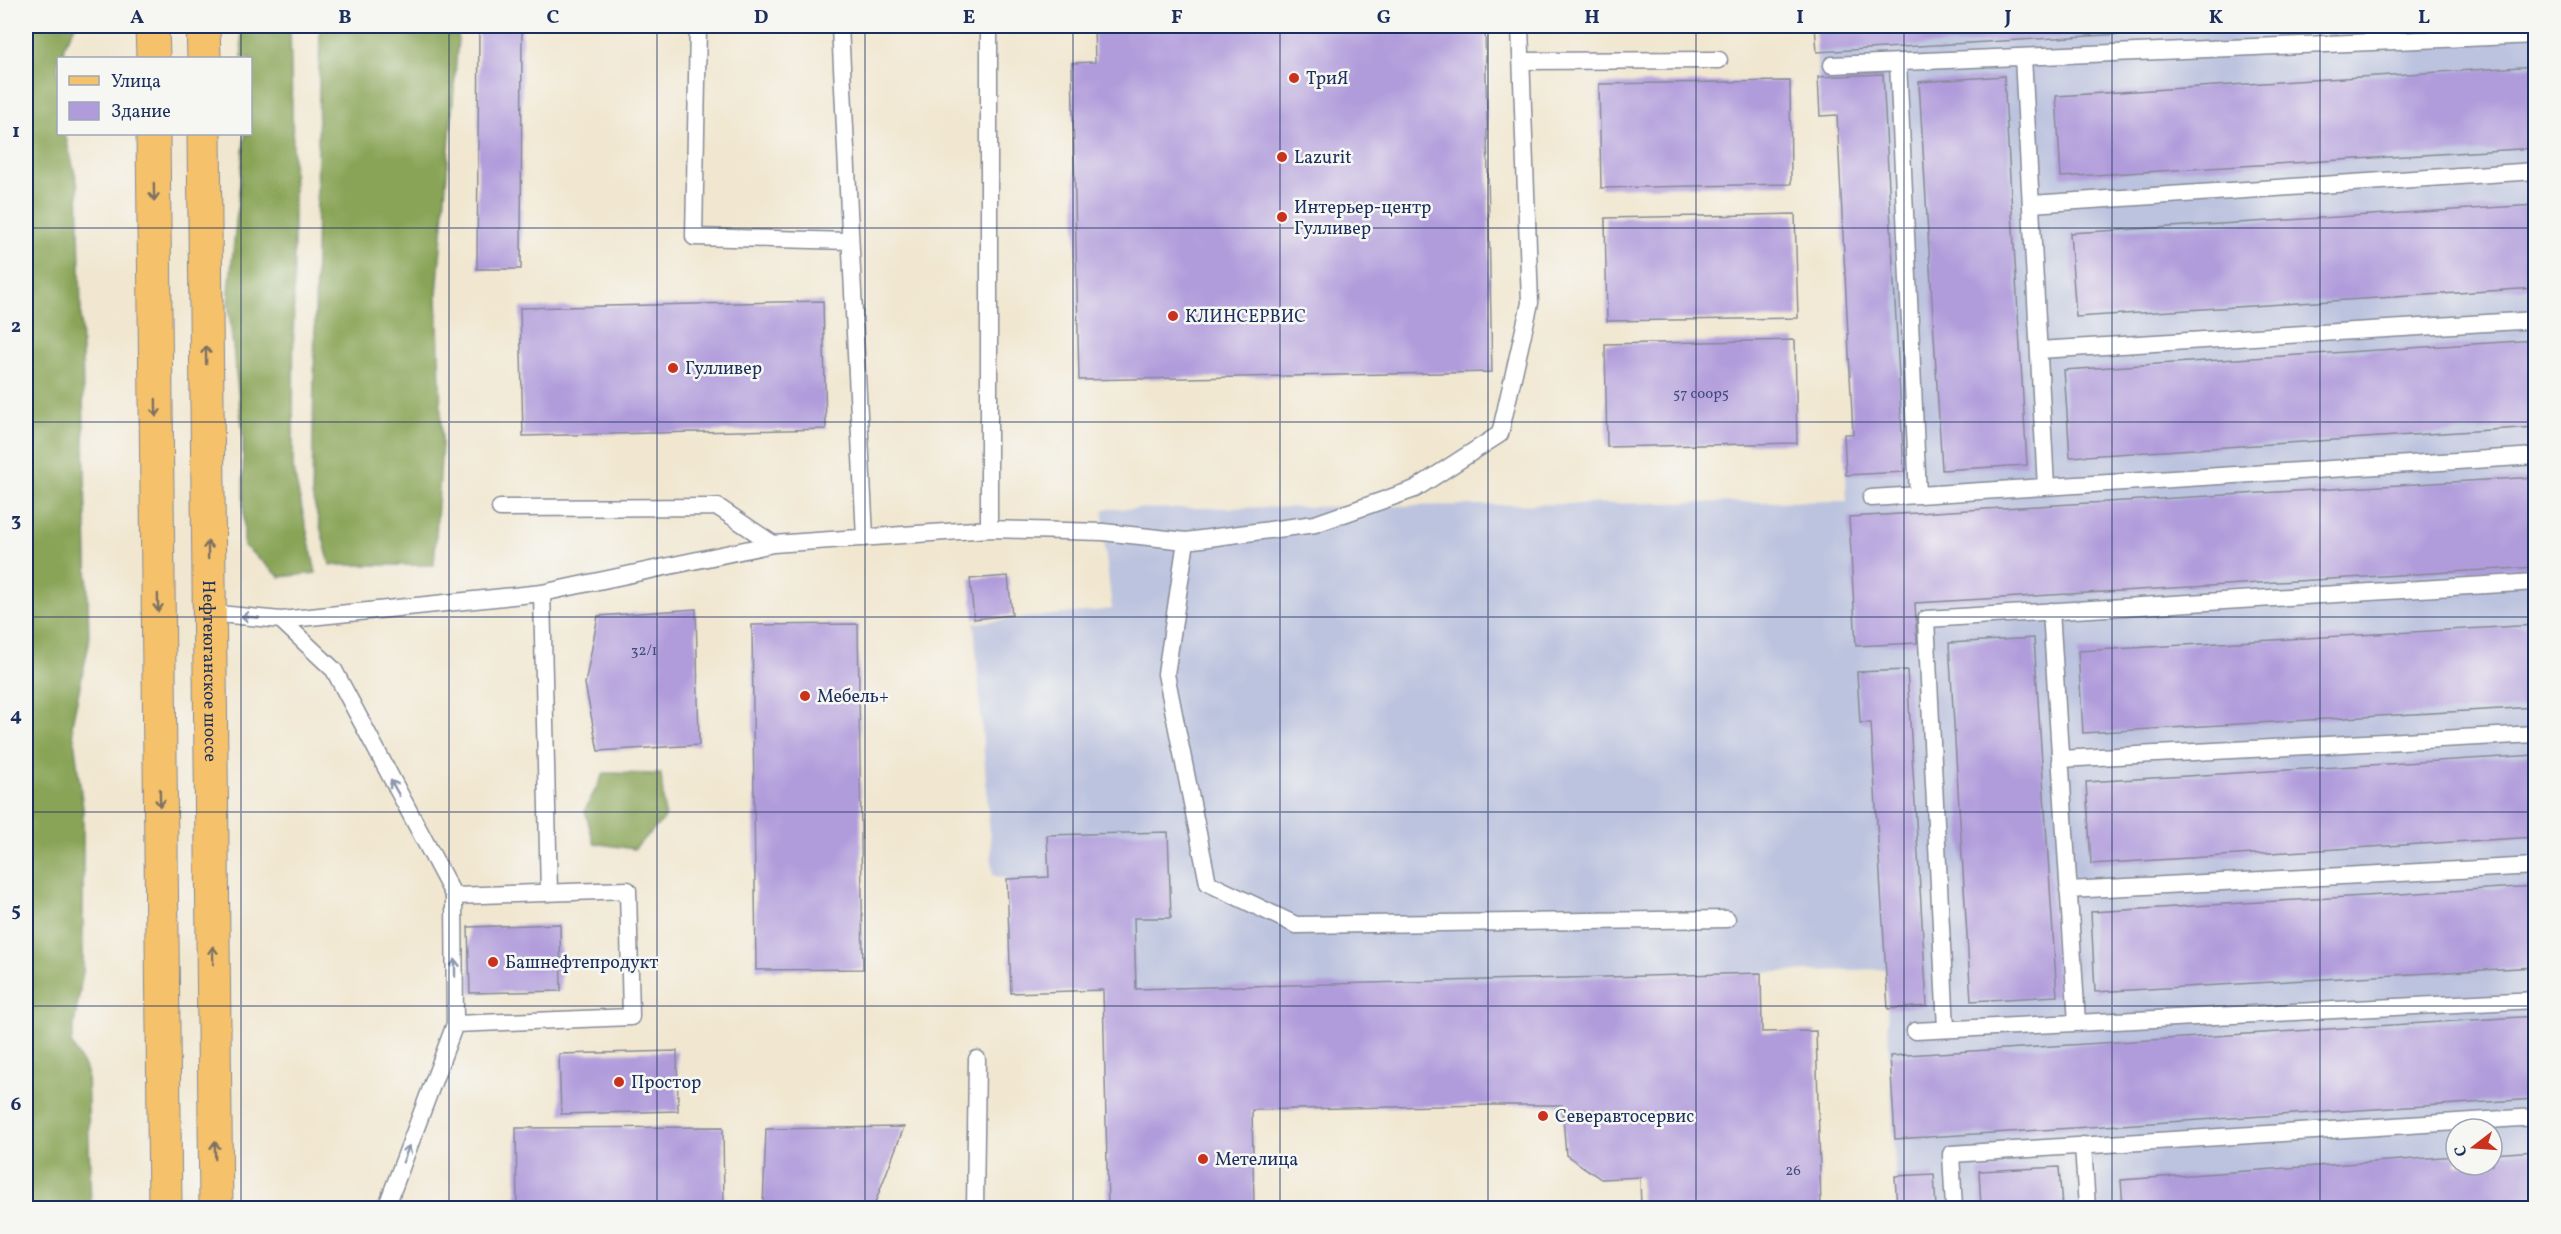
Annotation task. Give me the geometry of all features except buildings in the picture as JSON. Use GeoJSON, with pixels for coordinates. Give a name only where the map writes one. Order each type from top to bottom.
{"type":"FeatureCollection","features":[{"type":"Feature","properties":{"kind":"main road"},"geometry":{"type":"LineString","coordinates":[[152,26],[153,57]]}},
{"type":"Feature","properties":{"kind":"main road"},"geometry":{"type":"LineString","coordinates":[[203,26],[204,57]]}},
{"type":"Feature","properties":{"kind":"main road"},"geometry":{"type":"LineString","coordinates":[[153,135],[165,1209]]}},
{"type":"Feature","properties":{"kind":"main road","name":"Нефтеюганское шоссе"},"geometry":{"type":"LineString","coordinates":[[204,135],[216,1209]]}},
{"type":"Feature","properties":{"kind":"lane"},"geometry":{"type":"LineString","coordinates":[[698,26],[694,237],[850,241]]}},
{"type":"Feature","properties":{"kind":"lane"},"geometry":{"type":"LineString","coordinates":[[840,26],[865,538]]}},
{"type":"Feature","properties":{"kind":"lane"},"geometry":{"type":"LineString","coordinates":[[989,26],[989,529]]}},
{"type":"Feature","properties":{"kind":"lane"},"geometry":{"type":"LineString","coordinates":[[209,613],[281,620],[542,593],[773,544],[989,529],[1103,532],[1185,541],[1315,524],[1415,489],[1500,434],[1530,303],[1520,26]]}},
{"type":"Feature","properties":{"kind":"lane"},"geometry":{"type":"LineString","coordinates":[[1832,65],[2535,35]]}},
{"type":"Feature","properties":{"kind":"lane"},"geometry":{"type":"LineString","coordinates":[[2023,57],[2046,487]]}},
{"type":"Feature","properties":{"kind":"lane"},"geometry":{"type":"LineString","coordinates":[[1521,61],[1719,60]]}},
{"type":"Feature","properties":{"kind":"lane"},"geometry":{"type":"LineString","coordinates":[[1898,62],[1918,495]]}},
{"type":"Feature","properties":{"kind":"lane"},"geometry":{"type":"LineString","coordinates":[[2031,204],[2535,171]]}},
{"type":"Feature","properties":{"kind":"lane"},"geometry":{"type":"LineString","coordinates":[[2039,350],[2535,320]]}},
{"type":"Feature","properties":{"kind":"lane"},"geometry":{"type":"LineString","coordinates":[[1871,498],[2535,456]]}},
{"type":"Feature","properties":{"kind":"lane"},"geometry":{"type":"LineString","coordinates":[[500,508],[718,507],[773,544]]}},
{"type":"Feature","properties":{"kind":"lane"},"geometry":{"type":"LineString","coordinates":[[1185,541],[1166,674],[1208,883],[1296,925],[1727,919]]}},
{"type":"Feature","properties":{"kind":"lane"},"geometry":{"type":"LineString","coordinates":[[1946,1029],[1926,619],[2535,582]]}},
{"type":"Feature","properties":{"kind":"lane"},"geometry":{"type":"LineString","coordinates":[[542,593],[549,893]]}},
{"type":"Feature","properties":{"kind":"lane"},"geometry":{"type":"LineString","coordinates":[[2051,611],[2077,1023]]}},
{"type":"Feature","properties":{"kind":"lane"},"geometry":{"type":"LineString","coordinates":[[281,620],[334,670],[454,896],[455,1024],[386,1209]]}},
{"type":"Feature","properties":{"kind":"lane"},"geometry":{"type":"LineString","coordinates":[[2061,759],[2535,734]]}},
{"type":"Feature","properties":{"kind":"lane"},"geometry":{"type":"LineString","coordinates":[[2068,890],[2535,866]]}},
{"type":"Feature","properties":{"kind":"lane"},"geometry":{"type":"LineString","coordinates":[[454,896],[628,890],[631,1017],[455,1024]]}},
{"type":"Feature","properties":{"kind":"lane"},"geometry":{"type":"LineString","coordinates":[[1914,1031],[2535,1000]]}},
{"type":"Feature","properties":{"kind":"lane"},"geometry":{"type":"LineString","coordinates":[[975,1209],[977,1059]]}},
{"type":"Feature","properties":{"kind":"lane"},"geometry":{"type":"LineString","coordinates":[[1954,1209],[1951,1154],[2535,1117]]}},
{"type":"Feature","properties":{"kind":"lane"},"geometry":{"type":"LineString","coordinates":[[2084,1145],[2087,1209]]}},
{"type":"Feature","properties":{"kind":"shaded area"},"geometry":{"type":"Polygon","coordinates":[[[1815,26],[2535,26],[2535,1208],[1897,1208],[1885,969],[1011,993],[1007,879],[993,875],[974,623],[1112,609],[1103,532],[1104,509],[1847,501],[1844,434],[1853,433],[1837,115],[1820,116],[1815,26]]]}},
{"type":"Feature","properties":{"kind":"green space"},"geometry":{"type":"Polygon","coordinates":[[[26,26],[75,26],[64,46],[63,57],[57,57],[57,135],[65,135],[78,186],[89,643],[72,724],[83,808],[83,971],[71,1043],[87,1072],[91,1208],[26,1208],[26,26]]]}},
{"type":"Feature","properties":{"kind":"green space"},"geometry":{"type":"Polygon","coordinates":[[[241,26],[290,26],[294,193],[293,468],[316,573],[280,577],[244,546],[243,434],[228,302],[245,135],[252,135],[252,57],[242,57],[241,26]]]}},
{"type":"Feature","properties":{"kind":"green space"},"geometry":{"type":"Polygon","coordinates":[[[320,26],[459,26],[437,295],[442,444],[434,565],[330,565],[312,495],[320,26]]]}},
{"type":"Feature","properties":{"kind":"green space"},"geometry":{"type":"Polygon","coordinates":[[[604,773],[661,774],[665,818],[634,849],[594,843],[585,810],[604,773]]]}},
{"type":"Feature","properties":{"kind":"place","name":"ТриЯ"},"geometry":{"type":"Point","coordinates":[1294,78]}},
{"type":"Feature","properties":{"kind":"place","name":"Lazurit"},"geometry":{"type":"Point","coordinates":[1282,157]}},
{"type":"Feature","properties":{"kind":"place","name":"Интерьер-центр Гулливер"},"geometry":{"type":"Point","coordinates":[1282,217]}},
{"type":"Feature","properties":{"kind":"place","name":"КЛИНСЕРВИС"},"geometry":{"type":"Point","coordinates":[1173,316]}},
{"type":"Feature","properties":{"kind":"place","name":"Гулливер"},"geometry":{"type":"Point","coordinates":[673,368]}},
{"type":"Feature","properties":{"kind":"place","name":"Мебель+"},"geometry":{"type":"Point","coordinates":[805,696]}},
{"type":"Feature","properties":{"kind":"place","name":"Башнефтепродукт"},"geometry":{"type":"Point","coordinates":[493,962]}},
{"type":"Feature","properties":{"kind":"place","name":"Простор"},"geometry":{"type":"Point","coordinates":[619,1082]}},
{"type":"Feature","properties":{"kind":"place","name":"Северавтосервис"},"geometry":{"type":"Point","coordinates":[1543,1116]}},
{"type":"Feature","properties":{"kind":"place","name":"Метелица"},"geometry":{"type":"Point","coordinates":[1203,1159]}}]}
